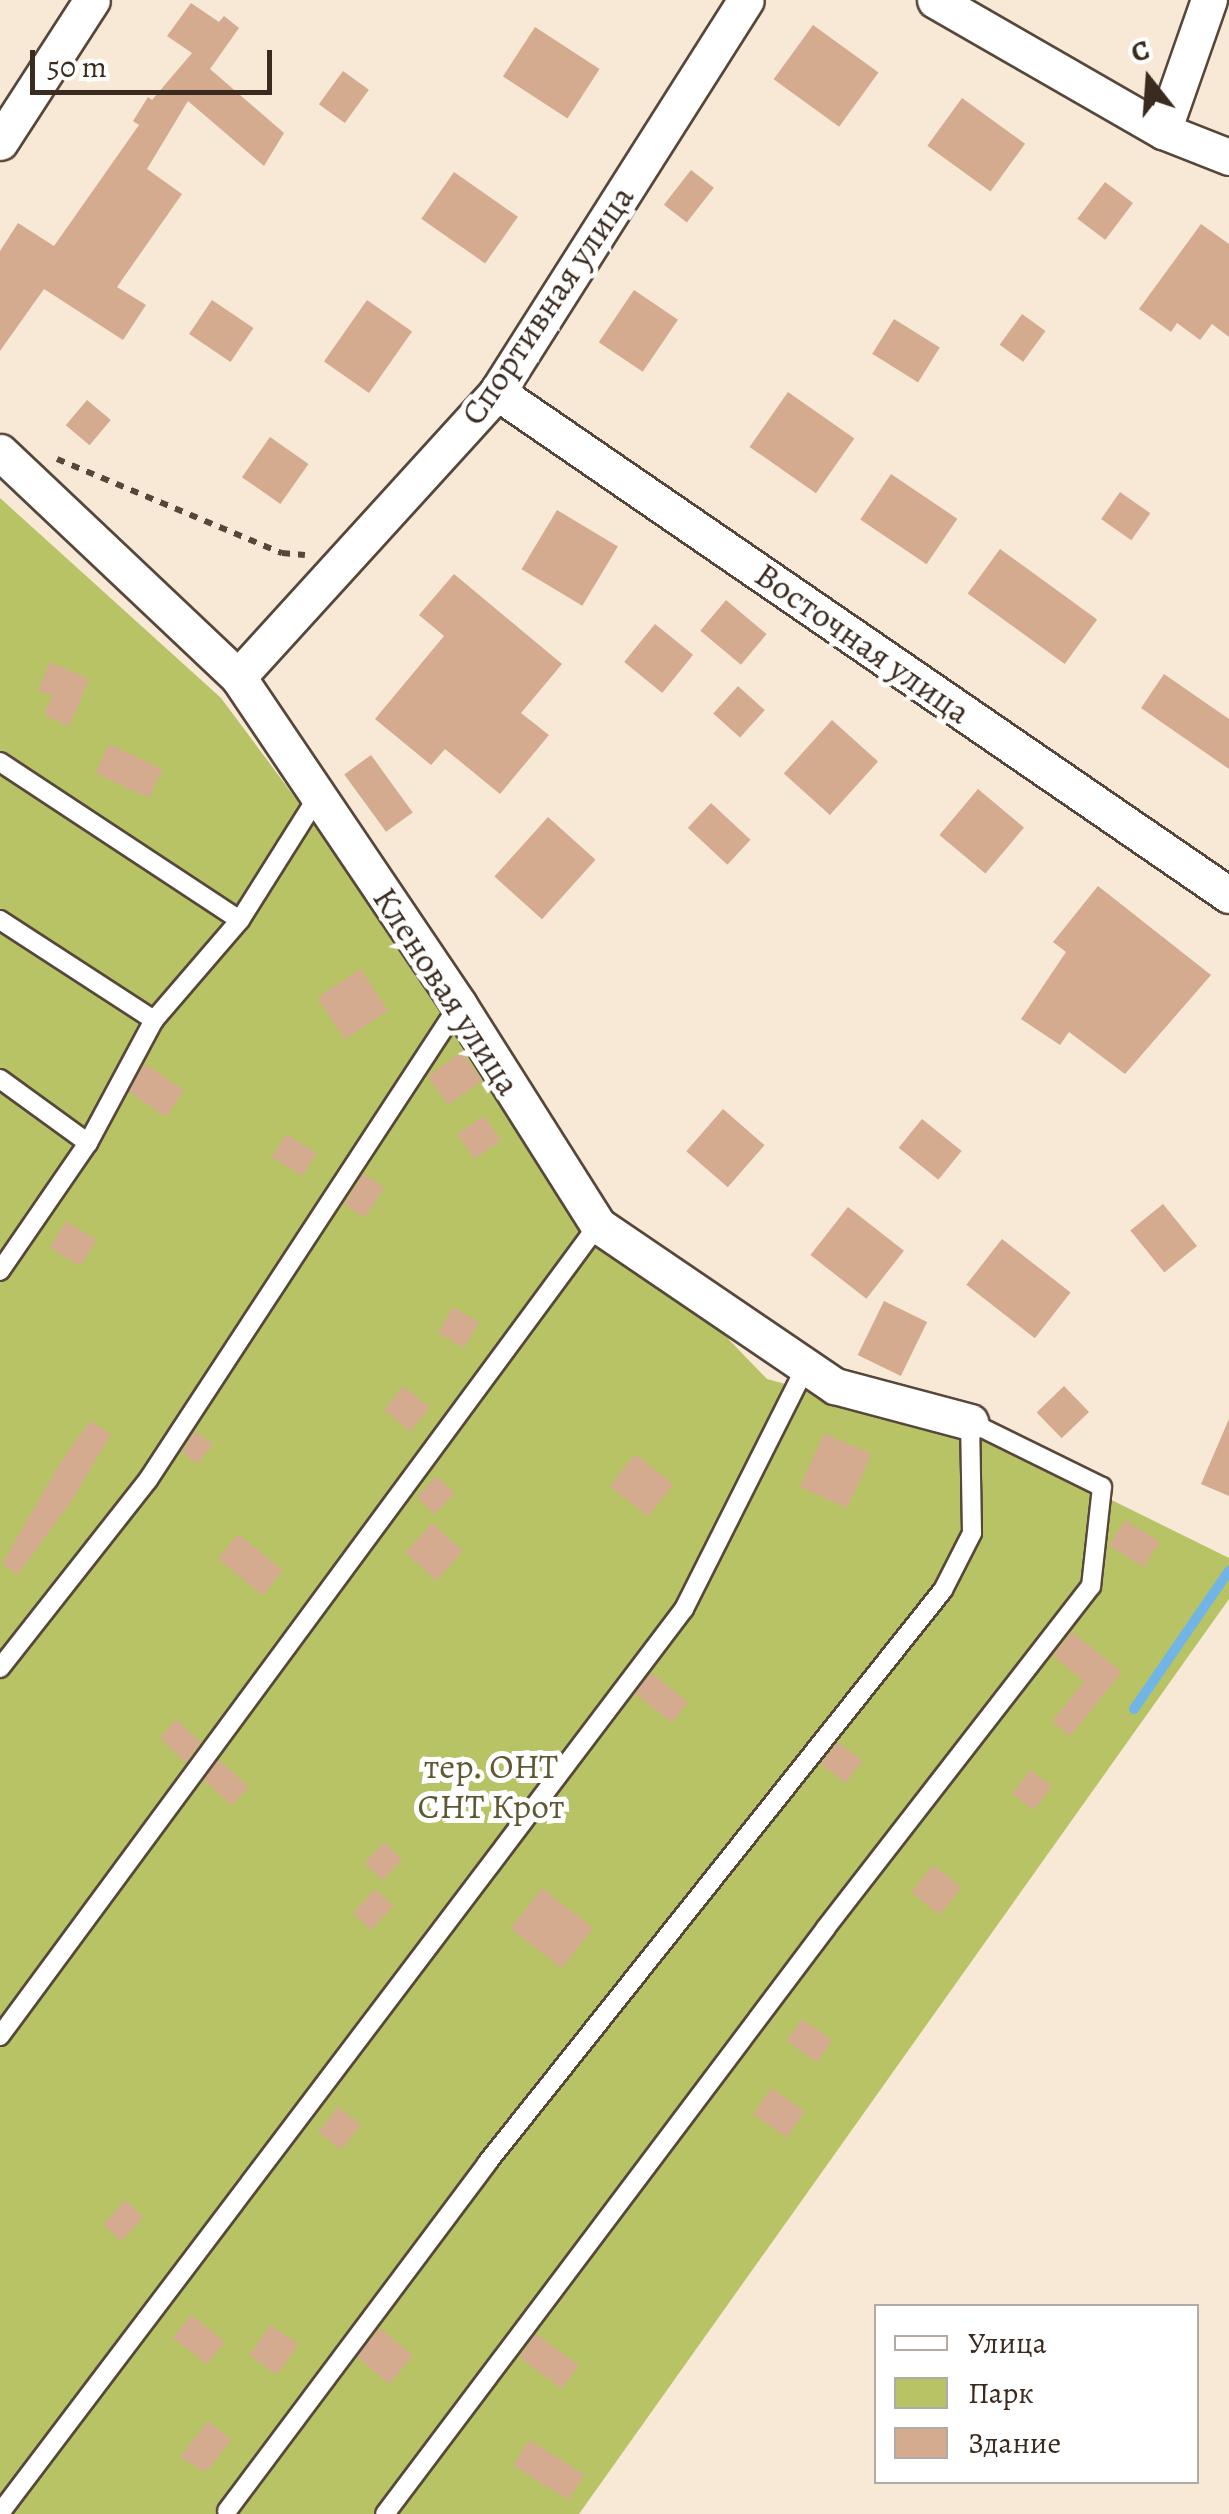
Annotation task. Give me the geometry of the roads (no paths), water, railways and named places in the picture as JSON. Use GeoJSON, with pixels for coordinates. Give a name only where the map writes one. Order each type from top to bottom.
{"type":"FeatureCollection","features":[{"type":"Feature","properties":{"kind":"street"},"geometry":{"type":"LineString","coordinates":[[0,142],[92,0]]}},
{"type":"Feature","properties":{"kind":"street","name":"Спортивная улица"},"geometry":{"type":"LineString","coordinates":[[238,677],[498,392],[746,0]]}},
{"type":"Feature","properties":{"kind":"street"},"geometry":{"type":"LineString","coordinates":[[935,0],[1163,131],[1229,158]]}},
{"type":"Feature","properties":{"kind":"street"},"geometry":{"type":"LineString","coordinates":[[1163,131],[1210,0]]}},
{"type":"Feature","properties":{"kind":"street","name":"Восточная улица"},"geometry":{"type":"LineString","coordinates":[[498,392],[1229,895]]}},
{"type":"Feature","properties":{"kind":"street","name":"Кленовая улица"},"geometry":{"type":"LineString","coordinates":[[0,452],[238,677],[458,1005],[598,1225],[835,1386],[970,1422]]}},
{"type":"Feature","properties":{"kind":"lane"},"geometry":{"type":"LineString","coordinates":[[0,762],[240,920]]}},
{"type":"Feature","properties":{"kind":"lane"},"geometry":{"type":"LineString","coordinates":[[0,1270],[88,1143],[154,1020],[240,920],[318,796]]}},
{"type":"Feature","properties":{"kind":"lane"},"geometry":{"type":"LineString","coordinates":[[0,920],[154,1020]]}},
{"type":"Feature","properties":{"kind":"lane"},"geometry":{"type":"LineString","coordinates":[[0,1668],[148,1480],[458,1005]]}},
{"type":"Feature","properties":{"kind":"lane"},"geometry":{"type":"LineString","coordinates":[[0,1078],[88,1143]]}},
{"type":"Feature","properties":{"kind":"lane"},"geometry":{"type":"LineString","coordinates":[[0,2036],[598,1225]]}},
{"type":"Feature","properties":{"kind":"lane"},"geometry":{"type":"LineString","coordinates":[[0,1230],[19,1239]]}},
{"type":"Feature","properties":{"kind":"lane"},"geometry":{"type":"LineString","coordinates":[[0,2513],[684,1609],[806,1366]]}},
{"type":"Feature","properties":{"kind":"lane"},"geometry":{"type":"LineString","coordinates":[[227,2511],[511,2132],[944,1590],[972,1533],[970,1422],[1102,1487],[1091,1586],[838,1912],[385,2514]]}},
{"type":"Feature","properties":{"kind":"waterway"},"geometry":{"type":"LineString","coordinates":[[1134,1709],[1229,1571]]}},
{"type":"Feature","properties":{"kind":"park label","name":"тер. ОНТ СНТ Крот"},"geometry":{"type":"Point","coordinates":[491,1786]}}]}
